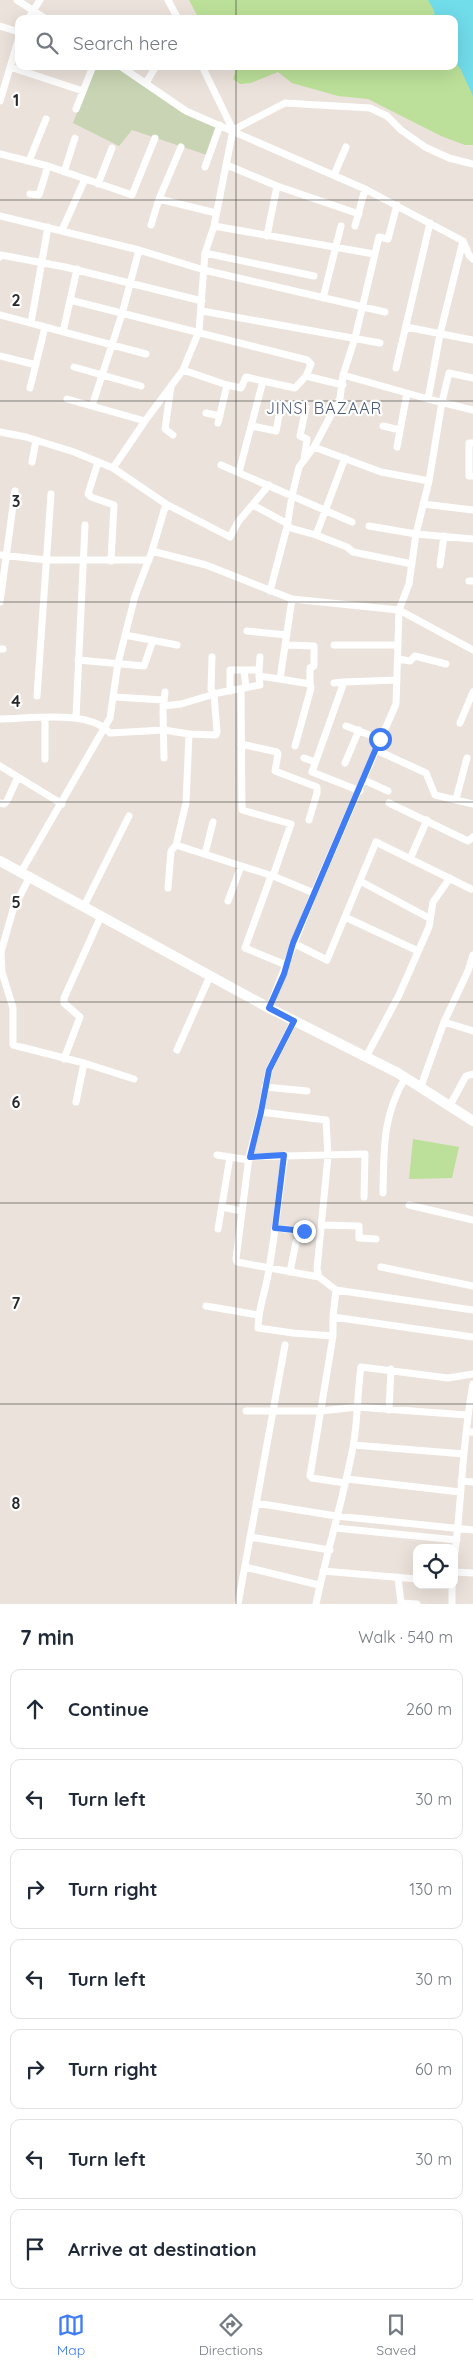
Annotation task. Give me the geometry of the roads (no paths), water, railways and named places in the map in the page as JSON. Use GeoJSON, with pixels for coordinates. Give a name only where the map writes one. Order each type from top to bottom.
{"type":"FeatureCollection","features":[{"type":"Feature","properties":{"kind":"street"},"geometry":{"type":"LineString","coordinates":[[17,0],[40,15]]}},
{"type":"Feature","properties":{"kind":"street"},"geometry":{"type":"LineString","coordinates":[[30,15],[40,0]]}},
{"type":"Feature","properties":{"kind":"street"},"geometry":{"type":"LineString","coordinates":[[168,0],[176,15]]}},
{"type":"Feature","properties":{"kind":"street"},"geometry":{"type":"LineString","coordinates":[[0,26],[15,31]]}},
{"type":"Feature","properties":{"kind":"street"},"geometry":{"type":"LineString","coordinates":[[0,101],[15,50]]}},
{"type":"Feature","properties":{"kind":"street"},"geometry":{"type":"LineString","coordinates":[[10,67],[15,69]]}},
{"type":"Feature","properties":{"kind":"street"},"geometry":{"type":"LineString","coordinates":[[20,70],[84,90]]}},
{"type":"Feature","properties":{"kind":"street"},"geometry":{"type":"LineString","coordinates":[[76,109],[92,70]]}},
{"type":"Feature","properties":{"kind":"street"},"geometry":{"type":"LineString","coordinates":[[126,70],[186,111],[233,130],[397,205],[463,241],[469,255],[473,259]]}},
{"type":"Feature","properties":{"kind":"street"},"geometry":{"type":"LineString","coordinates":[[146,83],[154,70]]}},
{"type":"Feature","properties":{"kind":"street"},"geometry":{"type":"LineString","coordinates":[[113,468],[144,421],[183,370],[199,331],[205,253],[214,226],[233,130],[204,70]]}},
{"type":"Feature","properties":{"kind":"street"},"geometry":{"type":"LineString","coordinates":[[233,130],[285,103],[370,108],[387,116],[401,130],[425,147],[449,158],[473,164]]}},
{"type":"Feature","properties":{"kind":"street"},"geometry":{"type":"LineString","coordinates":[[29,161],[46,119]]}},
{"type":"Feature","properties":{"kind":"street"},"geometry":{"type":"LineString","coordinates":[[205,167],[220,125]]}},
{"type":"Feature","properties":{"kind":"street"},"geometry":{"type":"LineString","coordinates":[[64,172],[75,138]]}},
{"type":"Feature","properties":{"kind":"street"},"geometry":{"type":"LineString","coordinates":[[0,154],[48,166],[132,196],[156,138]]}},
{"type":"Feature","properties":{"kind":"street"},"geometry":{"type":"LineString","coordinates":[[334,175],[346,146]]}},
{"type":"Feature","properties":{"kind":"street"},"geometry":{"type":"LineString","coordinates":[[151,225],[159,199],[181,147]]}},
{"type":"Feature","properties":{"kind":"street"},"geometry":{"type":"LineString","coordinates":[[98,184],[112,148]]}},
{"type":"Feature","properties":{"kind":"street"},"geometry":{"type":"LineString","coordinates":[[227,165],[277,186],[359,214]]}},
{"type":"Feature","properties":{"kind":"street"},"geometry":{"type":"LineString","coordinates":[[30,194],[39,195],[48,166]]}},
{"type":"Feature","properties":{"kind":"street"},"geometry":{"type":"LineString","coordinates":[[62,230],[85,179]]}},
{"type":"Feature","properties":{"kind":"street"},"geometry":{"type":"LineString","coordinates":[[267,236],[277,186]]}},
{"type":"Feature","properties":{"kind":"street"},"geometry":{"type":"LineString","coordinates":[[355,226],[365,189]]}},
{"type":"Feature","properties":{"kind":"street"},"geometry":{"type":"LineString","coordinates":[[159,199],[216,214]]}},
{"type":"Feature","properties":{"kind":"street"},"geometry":{"type":"LineString","coordinates":[[270,591],[288,526],[292,496],[299,467],[314,447],[340,398],[343,375],[355,338],[378,237],[388,239],[397,205]]}},
{"type":"Feature","properties":{"kind":"street"},"geometry":{"type":"LineString","coordinates":[[0,216],[139,250],[204,270],[385,312]]}},
{"type":"Feature","properties":{"kind":"street"},"geometry":{"type":"LineString","coordinates":[[396,368],[430,223]]}},
{"type":"Feature","properties":{"kind":"street"},"geometry":{"type":"LineString","coordinates":[[214,226],[374,254]]}},
{"type":"Feature","properties":{"kind":"street"},"geometry":{"type":"LineString","coordinates":[[324,298],[341,226]]}},
{"type":"Feature","properties":{"kind":"street"},"geometry":{"type":"LineString","coordinates":[[31,323],[48,227]]}},
{"type":"Feature","properties":{"kind":"street"},"geometry":{"type":"LineString","coordinates":[[428,400],[440,334],[463,241]]}},
{"type":"Feature","properties":{"kind":"street"},"geometry":{"type":"LineString","coordinates":[[92,406],[122,314],[139,250]]}},
{"type":"Feature","properties":{"kind":"street"},"geometry":{"type":"LineString","coordinates":[[205,253],[314,276]]}},
{"type":"Feature","properties":{"kind":"street"},"geometry":{"type":"LineString","coordinates":[[0,257],[1,255],[77,269],[202,301]]}},
{"type":"Feature","properties":{"kind":"street"},"geometry":{"type":"LineString","coordinates":[[63,332],[77,269]]}},
{"type":"Feature","properties":{"kind":"street"},"geometry":{"type":"LineString","coordinates":[[70,300],[199,331],[307,360],[311,364],[306,376],[295,388],[246,377],[244,377],[240,388],[183,370]]}},
{"type":"Feature","properties":{"kind":"street"},"geometry":{"type":"LineString","coordinates":[[202,311],[380,343]]}},
{"type":"Feature","properties":{"kind":"street"},"geometry":{"type":"LineString","coordinates":[[0,315],[146,354]]}},
{"type":"Feature","properties":{"kind":"street"},"geometry":{"type":"LineString","coordinates":[[30,388],[45,327]]}},
{"type":"Feature","properties":{"kind":"street"},"geometry":{"type":"LineString","coordinates":[[406,327],[473,340]]}},
{"type":"Feature","properties":{"kind":"street"},"geometry":{"type":"LineString","coordinates":[[0,356],[36,364]]}},
{"type":"Feature","properties":{"kind":"street"},"geometry":{"type":"LineString","coordinates":[[74,367],[102,373],[141,386]]}},
{"type":"Feature","properties":{"kind":"street"},"geometry":{"type":"LineString","coordinates":[[269,1008],[293,943],[396,704],[399,610],[409,584],[416,534],[429,481],[442,402],[449,373],[473,378]]}},
{"type":"Feature","properties":{"kind":"street"},"geometry":{"type":"LineString","coordinates":[[343,375],[428,400],[473,410]]}},
{"type":"Feature","properties":{"kind":"street"},"geometry":{"type":"LineString","coordinates":[[306,376],[343,385]]}},
{"type":"Feature","properties":{"kind":"street"},"geometry":{"type":"LineString","coordinates":[[239,472],[263,381]]}},
{"type":"Feature","properties":{"kind":"street"},"geometry":{"type":"LineString","coordinates":[[206,413],[219,420],[227,384]]}},
{"type":"Feature","properties":{"kind":"street"},"geometry":{"type":"LineString","coordinates":[[171,386],[166,430],[173,435]]}},
{"type":"Feature","properties":{"kind":"street"},"geometry":{"type":"LineString","coordinates":[[397,446],[407,394]]}},
{"type":"Feature","properties":{"kind":"street"},"geometry":{"type":"LineString","coordinates":[[67,400],[144,421]]}},
{"type":"Feature","properties":{"kind":"street"},"geometry":{"type":"LineString","coordinates":[[304,460],[307,439],[300,436],[306,407]]}},
{"type":"Feature","properties":{"kind":"street"},"geometry":{"type":"LineString","coordinates":[[252,426],[276,431],[279,416]]}},
{"type":"Feature","properties":{"kind":"street"},"geometry":{"type":"LineString","coordinates":[[383,426],[400,430]]}},
{"type":"Feature","properties":{"kind":"street"},"geometry":{"type":"LineString","coordinates":[[0,432],[36,440],[74,452],[113,468],[166,504],[230,537],[238,522],[269,485]]}},
{"type":"Feature","properties":{"kind":"street"},"geometry":{"type":"LineString","coordinates":[[32,462],[36,440]]}},
{"type":"Feature","properties":{"kind":"street"},"geometry":{"type":"LineString","coordinates":[[473,443],[469,443],[470,476],[473,476]]}},
{"type":"Feature","properties":{"kind":"street"},"geometry":{"type":"LineString","coordinates":[[314,447],[381,472],[429,481]]}},
{"type":"Feature","properties":{"kind":"street"},"geometry":{"type":"LineString","coordinates":[[316,535],[323,511],[345,458]]}},
{"type":"Feature","properties":{"kind":"street"},"geometry":{"type":"LineString","coordinates":[[98,462],[88,494],[91,497],[114,505],[111,561]]}},
{"type":"Feature","properties":{"kind":"street"},"geometry":{"type":"LineString","coordinates":[[221,465],[352,522]]}},
{"type":"Feature","properties":{"kind":"street"},"geometry":{"type":"LineString","coordinates":[[0,602],[3,556],[15,491]]}},
{"type":"Feature","properties":{"kind":"street"},"geometry":{"type":"LineString","coordinates":[[38,696],[51,494]]}},
{"type":"Feature","properties":{"kind":"street"},"geometry":{"type":"LineString","coordinates":[[134,1079],[84,1063],[13,1045],[13,1008],[2,972],[0,952],[26,874],[110,718],[118,663],[135,596],[149,560],[166,504]]}},
{"type":"Feature","properties":{"kind":"street"},"geometry":{"type":"LineString","coordinates":[[423,504],[473,510]]}},
{"type":"Feature","properties":{"kind":"street"},"geometry":{"type":"LineString","coordinates":[[253,505],[288,526],[347,547],[353,552],[412,564]]}},
{"type":"Feature","properties":{"kind":"street"},"geometry":{"type":"LineString","coordinates":[[76,717],[85,526]]}},
{"type":"Feature","properties":{"kind":"street"},"geometry":{"type":"LineString","coordinates":[[369,526],[416,534],[473,539]]}},
{"type":"Feature","properties":{"kind":"street"},"geometry":{"type":"LineString","coordinates":[[440,564],[444,536]]}},
{"type":"Feature","properties":{"kind":"street"},"geometry":{"type":"LineString","coordinates":[[152,551],[206,565],[292,599],[399,610],[473,650]]}},
{"type":"Feature","properties":{"kind":"street"},"geometry":{"type":"LineString","coordinates":[[3,556],[83,561],[149,560]]}},
{"type":"Feature","properties":{"kind":"street"},"geometry":{"type":"LineString","coordinates":[[280,678],[292,599]]}},
{"type":"Feature","properties":{"kind":"street"},"geometry":{"type":"LineString","coordinates":[[247,631],[287,636]]}},
{"type":"Feature","properties":{"kind":"street"},"geometry":{"type":"LineString","coordinates":[[125,635],[176,645]]}},
{"type":"Feature","properties":{"kind":"street"},"geometry":{"type":"LineString","coordinates":[[78,660],[144,666],[153,640]]}},
{"type":"Feature","properties":{"kind":"street"},"geometry":{"type":"LineString","coordinates":[[286,644],[314,646],[314,666],[310,668],[312,688],[294,746]]}},
{"type":"Feature","properties":{"kind":"street"},"geometry":{"type":"LineString","coordinates":[[334,645],[398,645]]}},
{"type":"Feature","properties":{"kind":"street"},"geometry":{"type":"LineString","coordinates":[[398,659],[410,661],[415,656],[446,664]]}},
{"type":"Feature","properties":{"kind":"street"},"geometry":{"type":"LineString","coordinates":[[0,719],[76,717],[105,728],[110,733],[164,730],[189,734],[216,735],[214,694],[211,689],[212,657]]}},
{"type":"Feature","properties":{"kind":"street"},"geometry":{"type":"LineString","coordinates":[[114,697],[181,704],[214,694],[260,685],[260,657]]}},
{"type":"Feature","properties":{"kind":"street"},"geometry":{"type":"LineString","coordinates":[[230,691],[230,670],[244,670],[310,683]]}},
{"type":"Feature","properties":{"kind":"street"},"geometry":{"type":"LineString","coordinates":[[244,670],[241,744],[242,810],[291,824],[245,948],[286,965]]}},
{"type":"Feature","properties":{"kind":"street"},"geometry":{"type":"LineString","coordinates":[[334,682],[397,680]]}},
{"type":"Feature","properties":{"kind":"street"},"geometry":{"type":"LineString","coordinates":[[344,682],[312,772],[360,791]]}},
{"type":"Feature","properties":{"kind":"street"},"geometry":{"type":"LineString","coordinates":[[164,758],[165,692]]}},
{"type":"Feature","properties":{"kind":"street"},"geometry":{"type":"LineString","coordinates":[[460,723],[471,701],[473,692]]}},
{"type":"Feature","properties":{"kind":"street"},"geometry":{"type":"LineString","coordinates":[[45,718],[45,759]]}},
{"type":"Feature","properties":{"kind":"street"},"geometry":{"type":"LineString","coordinates":[[346,726],[380,739]]}},
{"type":"Feature","properties":{"kind":"street"},"geometry":{"type":"LineString","coordinates":[[346,763],[359,730]]}},
{"type":"Feature","properties":{"kind":"street"},"geometry":{"type":"LineString","coordinates":[[168,888],[171,851],[176,845],[186,803],[189,734]]}},
{"type":"Feature","properties":{"kind":"street"},"geometry":{"type":"LineString","coordinates":[[241,744],[277,752],[275,771],[317,787],[318,793],[309,820]]}},
{"type":"Feature","properties":{"kind":"street"},"geometry":{"type":"LineString","coordinates":[[376,750],[426,773],[436,795],[473,804]]}},
{"type":"Feature","properties":{"kind":"street"},"geometry":{"type":"LineString","coordinates":[[304,758],[315,762]]}},
{"type":"Feature","properties":{"kind":"street"},"geometry":{"type":"LineString","coordinates":[[456,799],[467,758]]}},
{"type":"Feature","properties":{"kind":"street"},"geometry":{"type":"LineString","coordinates":[[0,766],[62,804]]}},
{"type":"Feature","properties":{"kind":"street"},"geometry":{"type":"LineString","coordinates":[[0,803],[5,803],[18,777]]}},
{"type":"Feature","properties":{"kind":"street"},"geometry":{"type":"LineString","coordinates":[[364,780],[388,791]]}},
{"type":"Feature","properties":{"kind":"street"},"geometry":{"type":"LineString","coordinates":[[390,803],[468,841],[473,837]]}},
{"type":"Feature","properties":{"kind":"street"},"geometry":{"type":"LineString","coordinates":[[84,906],[129,816]]}},
{"type":"Feature","properties":{"kind":"street"},"geometry":{"type":"LineString","coordinates":[[410,859],[427,820]]}},
{"type":"Feature","properties":{"kind":"street"},"geometry":{"type":"LineString","coordinates":[[205,854],[213,822]]}},
{"type":"Feature","properties":{"kind":"street"},"geometry":{"type":"LineString","coordinates":[[293,943],[327,960],[376,842],[471,889]]}},
{"type":"Feature","properties":{"kind":"street"},"geometry":{"type":"LineString","coordinates":[[176,845],[272,876],[314,893]]}},
{"type":"Feature","properties":{"kind":"street"},"geometry":{"type":"LineString","coordinates":[[0,861],[269,1008],[405,1078],[473,1121]]}},
{"type":"Feature","properties":{"kind":"street"},"geometry":{"type":"LineString","coordinates":[[228,901],[241,866]]}},
{"type":"Feature","properties":{"kind":"street"},"geometry":{"type":"LineString","coordinates":[[366,1057],[399,995],[429,927],[433,902],[450,878]]}},
{"type":"Feature","properties":{"kind":"street"},"geometry":{"type":"LineString","coordinates":[[360,881],[429,918]]}},
{"type":"Feature","properties":{"kind":"street"},"geometry":{"type":"LineString","coordinates":[[64,1059],[80,1018],[64,1003],[64,998],[101,916]]}},
{"type":"Feature","properties":{"kind":"street"},"geometry":{"type":"LineString","coordinates":[[345,917],[418,951]]}},
{"type":"Feature","properties":{"kind":"street"},"geometry":{"type":"LineString","coordinates":[[420,1089],[444,1022],[470,973],[473,955]]}},
{"type":"Feature","properties":{"kind":"street"},"geometry":{"type":"LineString","coordinates":[[177,1050],[210,976]]}},
{"type":"Feature","properties":{"kind":"street"},"geometry":{"type":"LineString","coordinates":[[294,1021],[269,1070],[261,1112],[249,1158],[236,1260],[238,1263],[318,1277],[336,1290],[473,1310]]}},
{"type":"Feature","properties":{"kind":"street"},"geometry":{"type":"LineString","coordinates":[[444,1022],[473,1031]]}},
{"type":"Feature","properties":{"kind":"street"},"geometry":{"type":"LineString","coordinates":[[76,1102],[84,1063]]}},
{"type":"Feature","properties":{"kind":"street"},"geometry":{"type":"LineString","coordinates":[[449,1107],[466,1076],[473,1074]]}},
{"type":"Feature","properties":{"kind":"street"},"geometry":{"type":"LineString","coordinates":[[384,1193],[384,1131],[393,1098],[405,1078]]}},
{"type":"Feature","properties":{"kind":"street"},"geometry":{"type":"LineString","coordinates":[[265,1087],[307,1091]]}},
{"type":"Feature","properties":{"kind":"street"},"geometry":{"type":"LineString","coordinates":[[261,1112],[326,1120],[328,1156],[316,1269],[318,1277]]}},
{"type":"Feature","properties":{"kind":"street"},"geometry":{"type":"LineString","coordinates":[[218,1155],[249,1158],[284,1155],[328,1156],[365,1154],[364,1197]]}},
{"type":"Feature","properties":{"kind":"street"},"geometry":{"type":"LineString","coordinates":[[284,1155],[269,1268],[265,1293],[258,1315],[258,1328],[334,1336]]}},
{"type":"Feature","properties":{"kind":"street"},"geometry":{"type":"LineString","coordinates":[[218,1228],[230,1157]]}},
{"type":"Feature","properties":{"kind":"street"},"geometry":{"type":"LineString","coordinates":[[409,1205],[473,1220]]}},
{"type":"Feature","properties":{"kind":"street"},"geometry":{"type":"LineString","coordinates":[[222,1207],[241,1212]]}},
{"type":"Feature","properties":{"kind":"street"},"geometry":{"type":"LineString","coordinates":[[322,1225],[359,1226],[359,1238],[376,1239]]}},
{"type":"Feature","properties":{"kind":"street"},"geometry":{"type":"LineString","coordinates":[[275,1228],[304,1231]]}},
{"type":"Feature","properties":{"kind":"street"},"geometry":{"type":"LineString","coordinates":[[290,1272],[296,1242]]}},
{"type":"Feature","properties":{"kind":"street"},"geometry":{"type":"LineString","coordinates":[[381,1266],[473,1286]]}},
{"type":"Feature","properties":{"kind":"street"},"geometry":{"type":"LineString","coordinates":[[336,1290],[333,1317],[334,1336],[310,1476],[312,1478],[460,1492]]}},
{"type":"Feature","properties":{"kind":"street"},"geometry":{"type":"LineString","coordinates":[[206,1306],[258,1315]]}},
{"type":"Feature","properties":{"kind":"street"},"geometry":{"type":"LineString","coordinates":[[333,1317],[473,1337]]}},
{"type":"Feature","properties":{"kind":"street"},"geometry":{"type":"LineString","coordinates":[[238,1604],[285,1344]]}},
{"type":"Feature","properties":{"kind":"street"},"geometry":{"type":"LineString","coordinates":[[317,1604],[319,1585],[330,1550],[336,1516],[354,1444],[361,1367],[391,1369],[448,1378],[473,1374]]}},
{"type":"Feature","properties":{"kind":"street"},"geometry":{"type":"LineString","coordinates":[[389,1410],[391,1369]]}},
{"type":"Feature","properties":{"kind":"street"},"geometry":{"type":"LineString","coordinates":[[456,1544],[464,1454],[469,1432],[467,1415],[473,1384]]}},
{"type":"Feature","properties":{"kind":"street"},"geometry":{"type":"LineString","coordinates":[[246,1411],[321,1411],[357,1407],[467,1415]]}},
{"type":"Feature","properties":{"kind":"street"},"geometry":{"type":"LineString","coordinates":[[354,1444],[464,1454]]}},
{"type":"Feature","properties":{"kind":"street"},"geometry":{"type":"LineString","coordinates":[[462,1481],[473,1482]]}},
{"type":"Feature","properties":{"kind":"street"},"geometry":{"type":"LineString","coordinates":[[256,1503],[336,1516],[473,1530]]}},
{"type":"Feature","properties":{"kind":"street"},"geometry":{"type":"LineString","coordinates":[[334,1528],[457,1540]]}},
{"type":"Feature","properties":{"kind":"street"},"geometry":{"type":"LineString","coordinates":[[250,1537],[330,1550]]}},
{"type":"Feature","properties":{"kind":"street"},"geometry":{"type":"LineString","coordinates":[[246,1567],[319,1585]]}},
{"type":"Feature","properties":{"kind":"street"},"geometry":{"type":"LineString","coordinates":[[323,1571],[413,1579]]}},
{"type":"Feature","properties":{"kind":"street"},"geometry":{"type":"LineString","coordinates":[[458,1572],[473,1574]]}},
{"type":"Feature","properties":{"kind":"street"},"geometry":{"type":"LineString","coordinates":[[398,1577],[401,1603],[417,1604]]}},
{"type":"Feature","properties":{"kind":"street"},"geometry":{"type":"LineString","coordinates":[[452,1589],[452,1604]]}},
{"type":"Feature","properties":{"kind":"water"},"geometry":{"type":"Polygon","coordinates":[[[428,0],[473,0],[473,96],[458,66],[458,15],[435,15],[428,0]]]}},
{"type":"Feature","properties":{"kind":"district","name":"JINSI BAZAAR"},"geometry":{"type":"Point","coordinates":[324,408]}}]}
